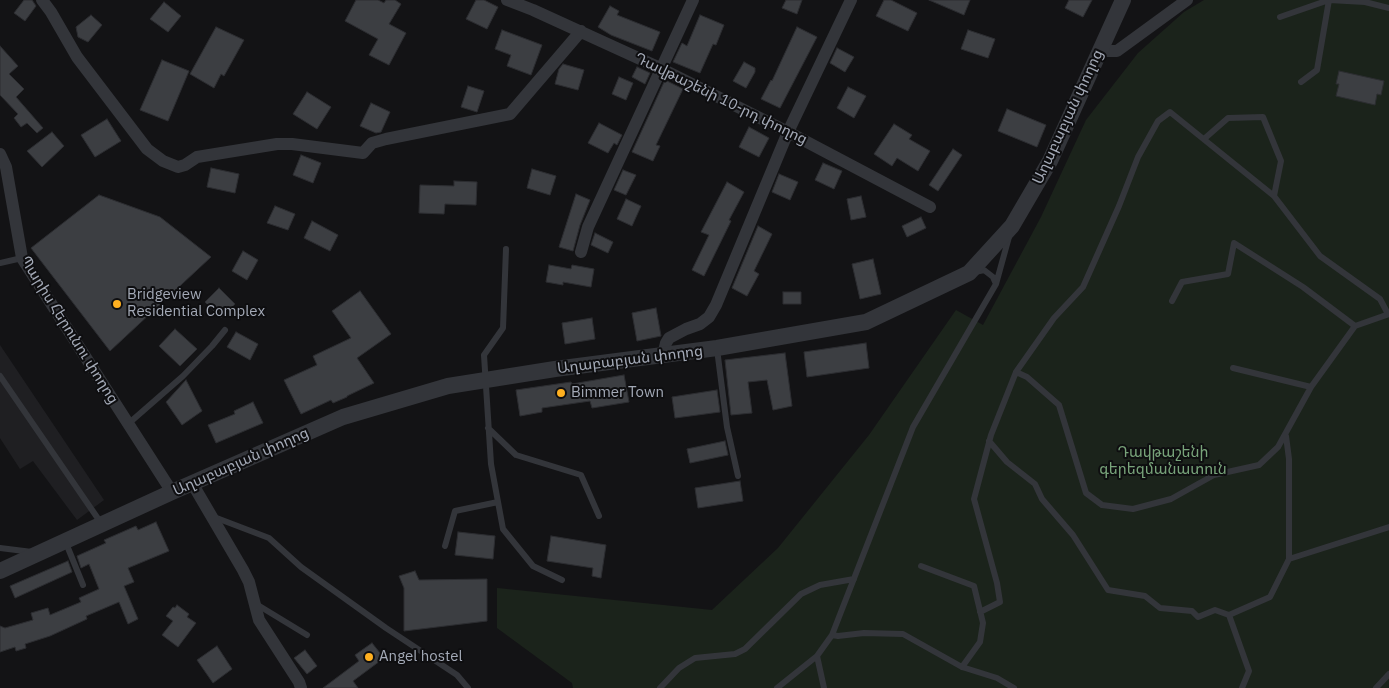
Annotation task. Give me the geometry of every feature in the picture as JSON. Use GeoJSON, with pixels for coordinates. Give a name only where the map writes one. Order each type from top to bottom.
{"type":"FeatureCollection","features":[{"type":"Feature","properties":{"kind":"street"},"geometry":{"type":"LineString","coordinates":[[42,0],[77,57],[146,149],[172,166],[178,167],[197,157],[277,144],[292,144],[363,153],[372,143],[386,139],[510,114],[581,31]]}},
{"type":"Feature","properties":{"kind":"street","name":"Դավթաշենի 10-րդ փողոց"},"geometry":{"type":"LineString","coordinates":[[507,0],[581,31],[660,68],[788,132],[930,207]]}},
{"type":"Feature","properties":{"kind":"street"},"geometry":{"type":"LineString","coordinates":[[581,252],[588,227],[693,0]]}},
{"type":"Feature","properties":{"kind":"street"},"geometry":{"type":"LineString","coordinates":[[663,355],[669,338],[700,324],[709,317],[716,305],[788,132],[851,0]]}},
{"type":"Feature","properties":{"kind":"street","name":"Աղաբաբյան փողոց"},"geometry":{"type":"LineString","coordinates":[[0,571],[192,483],[344,417],[448,386],[717,348],[866,322],[969,273],[1012,226],[1050,161],[1123,0]]}},
{"type":"Feature","properties":{"kind":"street"},"geometry":{"type":"LineString","coordinates":[[1099,51],[1117,51],[1187,0]]}},
{"type":"Feature","properties":{"kind":"street","name":"Պարիս Հերունու փողոց"},"geometry":{"type":"LineString","coordinates":[[0,154],[6,167],[22,258],[172,492]]}},
{"type":"Feature","properties":{"kind":"street"},"geometry":{"type":"LineString","coordinates":[[192,483],[243,570],[259,620],[301,688]]}},
{"type":"Feature","properties":{"kind":"lane"},"geometry":{"type":"LineString","coordinates":[[1280,17],[1329,0],[1365,2],[1389,8]]}},
{"type":"Feature","properties":{"kind":"lane"},"geometry":{"type":"LineString","coordinates":[[1301,82],[1317,70],[1329,0]]}},
{"type":"Feature","properties":{"kind":"lane"},"geometry":{"type":"LineString","coordinates":[[980,612],[1000,602],[998,583],[974,499],[989,441],[1016,372],[1054,318],[1083,288],[1138,157],[1158,121],[1170,112],[1274,196],[1320,256],[1380,299],[1389,314],[1355,326],[1310,387],[1286,436],[1278,447],[1259,465],[1214,475],[1171,499],[1133,509],[1102,505],[1086,493],[1059,405],[1027,377],[1016,372]]}},
{"type":"Feature","properties":{"kind":"lane"},"geometry":{"type":"LineString","coordinates":[[1204,140],[1228,118],[1263,117],[1281,161],[1274,196]]}},
{"type":"Feature","properties":{"kind":"lane"},"geometry":{"type":"LineString","coordinates":[[777,688],[818,656],[832,635],[913,427],[996,284],[1012,226]]}},
{"type":"Feature","properties":{"kind":"lane"},"geometry":{"type":"LineString","coordinates":[[1172,301],[1182,282],[1228,274],[1234,243],[1303,287],[1355,326]]}},
{"type":"Feature","properties":{"kind":"lane"},"geometry":{"type":"LineString","coordinates":[[506,249],[503,328],[484,356],[491,464],[502,529],[533,566],[562,580]]}},
{"type":"Feature","properties":{"kind":"lane"},"geometry":{"type":"LineString","coordinates":[[0,263],[22,258]]}},
{"type":"Feature","properties":{"kind":"lane"},"geometry":{"type":"LineString","coordinates":[[969,273],[984,270],[993,277],[996,284]]}},
{"type":"Feature","properties":{"kind":"lane"},"geometry":{"type":"LineString","coordinates":[[128,424],[183,376],[225,330]]}},
{"type":"Feature","properties":{"kind":"lane"},"geometry":{"type":"LineString","coordinates":[[717,348],[727,428],[738,476]]}},
{"type":"Feature","properties":{"kind":"lane"},"geometry":{"type":"LineString","coordinates":[[1233,368],[1310,387]]}},
{"type":"Feature","properties":{"kind":"lane"},"geometry":{"type":"LineString","coordinates":[[0,376],[102,524]]}},
{"type":"Feature","properties":{"kind":"lane"},"geometry":{"type":"LineString","coordinates":[[488,428],[516,455],[581,474],[599,516]]}},
{"type":"Feature","properties":{"kind":"lane"},"geometry":{"type":"LineString","coordinates":[[1228,616],[1270,597],[1289,558],[1289,460],[1286,436]]}},
{"type":"Feature","properties":{"kind":"lane"},"geometry":{"type":"LineString","coordinates":[[989,441],[1007,462],[1035,484],[1042,499],[1073,534],[1108,590],[1145,596],[1160,608],[1192,611],[1198,616],[1215,610],[1228,616],[1249,671],[1242,688]]}},
{"type":"Feature","properties":{"kind":"lane"},"geometry":{"type":"LineString","coordinates":[[445,546],[455,511],[498,502]]}},
{"type":"Feature","properties":{"kind":"lane"},"geometry":{"type":"LineString","coordinates":[[211,515],[269,538],[301,566],[386,628],[457,675],[468,688]]}},
{"type":"Feature","properties":{"kind":"lane"},"geometry":{"type":"LineString","coordinates":[[1289,558],[1389,527]]}},
{"type":"Feature","properties":{"kind":"lane"},"geometry":{"type":"LineString","coordinates":[[65,542],[83,585]]}},
{"type":"Feature","properties":{"kind":"lane"},"geometry":{"type":"LineString","coordinates":[[0,548],[41,553]]}},
{"type":"Feature","properties":{"kind":"lane"},"geometry":{"type":"LineString","coordinates":[[920,566],[974,586],[983,623],[980,642],[962,667]]}},
{"type":"Feature","properties":{"kind":"lane"},"geometry":{"type":"LineString","coordinates":[[660,688],[679,668],[695,658],[735,654],[745,650],[801,594],[820,585],[854,579]]}},
{"type":"Feature","properties":{"kind":"lane"},"geometry":{"type":"LineString","coordinates":[[255,603],[307,634]]}},
{"type":"Feature","properties":{"kind":"lane"},"geometry":{"type":"LineString","coordinates":[[832,635],[864,633],[903,634],[962,667],[998,678],[1014,688]]}},
{"type":"Feature","properties":{"kind":"lane"},"geometry":{"type":"LineString","coordinates":[[818,656],[824,688]]}},
{"type":"Feature","properties":{"kind":"lane"},"geometry":{"type":"LineString","coordinates":[[1376,688],[1389,674]]}},
{"type":"Feature","properties":{"kind":"shaded area"},"geometry":{"type":"Polygon","coordinates":[[[0,345],[104,500],[77,520],[33,461],[20,469],[0,438],[0,345]]]}},
{"type":"Feature","properties":{"kind":"green space","name":"Դավթաշենի գերեզմանատուն"},"geometry":{"type":"Polygon","coordinates":[[[1204,0],[1389,0],[1389,688],[573,688],[572,683],[497,628],[497,588],[712,610],[778,548],[869,435],[956,310],[983,325],[1041,217],[1086,120],[1138,53],[1184,12],[1204,0]]]}},
{"type":"Feature","properties":{"kind":"building"},"geometry":{"type":"Polygon","coordinates":[[[24,0],[32,0],[36,6],[25,21],[14,13],[24,0]]]}},
{"type":"Feature","properties":{"kind":"building"},"geometry":{"type":"Polygon","coordinates":[[[356,0],[378,0],[384,3],[386,0],[395,0],[401,4],[389,24],[406,33],[389,65],[369,55],[378,39],[345,21],[356,0]]]}},
{"type":"Feature","properties":{"kind":"building"},"geometry":{"type":"Polygon","coordinates":[[[476,0],[484,0],[498,7],[487,29],[466,19],[476,0]]]}},
{"type":"Feature","properties":{"kind":"building"},"geometry":{"type":"Polygon","coordinates":[[[786,0],[802,0],[797,14],[782,8],[786,0]]]}},
{"type":"Feature","properties":{"kind":"building"},"geometry":{"type":"Polygon","coordinates":[[[884,0],[891,0],[917,13],[908,31],[876,16],[884,0]]]}},
{"type":"Feature","properties":{"kind":"building"},"geometry":{"type":"Polygon","coordinates":[[[929,0],[970,0],[964,15],[929,0]]]}},
{"type":"Feature","properties":{"kind":"building"},"geometry":{"type":"Polygon","coordinates":[[[1069,0],[1092,0],[1083,17],[1065,8],[1069,0]]]}},
{"type":"Feature","properties":{"kind":"building"},"geometry":{"type":"Polygon","coordinates":[[[164,2],[181,16],[168,32],[150,19],[164,2]]]}},
{"type":"Feature","properties":{"kind":"building"},"geometry":{"type":"Polygon","coordinates":[[[610,6],[619,11],[617,15],[660,32],[652,51],[611,35],[598,27],[610,6]]]}},
{"type":"Feature","properties":{"kind":"building"},"geometry":{"type":"Polygon","coordinates":[[[91,15],[102,25],[88,42],[78,37],[76,27],[91,15]]]}},
{"type":"Feature","properties":{"kind":"building"},"geometry":{"type":"Polygon","coordinates":[[[700,15],[724,25],[716,45],[713,44],[700,73],[673,62],[682,43],[687,46],[700,15]]]}},
{"type":"Feature","properties":{"kind":"building"},"geometry":{"type":"Polygon","coordinates":[[[216,27],[244,40],[224,76],[221,74],[214,88],[190,74],[216,27]]]}},
{"type":"Feature","properties":{"kind":"building"},"geometry":{"type":"Polygon","coordinates":[[[797,27],[817,37],[780,108],[761,99],[772,81],[797,27]]]}},
{"type":"Feature","properties":{"kind":"building"},"geometry":{"type":"Polygon","coordinates":[[[502,30],[542,45],[531,75],[507,66],[511,55],[495,49],[502,30]]]}},
{"type":"Feature","properties":{"kind":"building"},"geometry":{"type":"Polygon","coordinates":[[[968,30],[995,39],[988,58],[961,49],[968,30]]]}},
{"type":"Feature","properties":{"kind":"building"},"geometry":{"type":"Polygon","coordinates":[[[0,46],[18,66],[9,74],[24,89],[16,97],[43,128],[37,133],[27,123],[21,127],[14,118],[18,114],[0,95],[0,46]]]}},
{"type":"Feature","properties":{"kind":"building"},"geometry":{"type":"Polygon","coordinates":[[[837,48],[854,57],[845,72],[830,63],[837,48]]]}},
{"type":"Feature","properties":{"kind":"building"},"geometry":{"type":"Polygon","coordinates":[[[162,60],[189,71],[168,121],[140,110],[162,60]]]}},
{"type":"Feature","properties":{"kind":"building"},"geometry":{"type":"Polygon","coordinates":[[[744,62],[755,68],[755,72],[746,88],[733,81],[744,62]]]}},
{"type":"Feature","properties":{"kind":"building"},"geometry":{"type":"Polygon","coordinates":[[[563,64],[584,70],[578,90],[555,84],[559,69],[563,64]]]}},
{"type":"Feature","properties":{"kind":"building"},"geometry":{"type":"Polygon","coordinates":[[[637,67],[650,73],[645,84],[632,77],[637,67]]]}},
{"type":"Feature","properties":{"kind":"building"},"geometry":{"type":"Polygon","coordinates":[[[1339,71],[1384,81],[1381,95],[1377,94],[1375,105],[1336,96],[1339,84],[1336,84],[1339,71]]]}},
{"type":"Feature","properties":{"kind":"building"},"geometry":{"type":"Polygon","coordinates":[[[619,77],[633,83],[626,100],[612,94],[619,77]]]}},
{"type":"Feature","properties":{"kind":"building"},"geometry":{"type":"Polygon","coordinates":[[[665,80],[683,89],[656,145],[660,146],[653,161],[632,152],[665,80]]]}},
{"type":"Feature","properties":{"kind":"building"},"geometry":{"type":"Polygon","coordinates":[[[468,86],[484,91],[477,112],[461,107],[468,86]]]}},
{"type":"Feature","properties":{"kind":"building"},"geometry":{"type":"Polygon","coordinates":[[[848,87],[866,96],[854,118],[837,108],[848,87]]]}},
{"type":"Feature","properties":{"kind":"building"},"geometry":{"type":"Polygon","coordinates":[[[307,92],[331,107],[317,129],[293,114],[307,92]]]}},
{"type":"Feature","properties":{"kind":"building"},"geometry":{"type":"Polygon","coordinates":[[[371,103],[390,112],[381,132],[376,133],[360,126],[371,103]]]}},
{"type":"Feature","properties":{"kind":"building"},"geometry":{"type":"Polygon","coordinates":[[[1007,109],[1046,125],[1037,147],[998,131],[1007,109]]]}},
{"type":"Feature","properties":{"kind":"building"},"geometry":{"type":"Polygon","coordinates":[[[107,119],[121,141],[95,157],[81,135],[107,119]]]}},
{"type":"Feature","properties":{"kind":"building"},"geometry":{"type":"Polygon","coordinates":[[[599,123],[622,135],[617,145],[614,143],[608,153],[588,143],[599,123]]]}},
{"type":"Feature","properties":{"kind":"building"},"geometry":{"type":"Polygon","coordinates":[[[894,124],[912,135],[909,139],[930,151],[918,171],[897,158],[892,166],[874,154],[894,124]]]}},
{"type":"Feature","properties":{"kind":"building"},"geometry":{"type":"Polygon","coordinates":[[[749,127],[769,138],[759,157],[739,147],[749,127]]]}},
{"type":"Feature","properties":{"kind":"building"},"geometry":{"type":"Polygon","coordinates":[[[52,132],[64,146],[42,167],[27,151],[52,132]]]}},
{"type":"Feature","properties":{"kind":"building"},"geometry":{"type":"Polygon","coordinates":[[[953,149],[962,155],[938,191],[929,185],[953,149]]]}},
{"type":"Feature","properties":{"kind":"building"},"geometry":{"type":"Polygon","coordinates":[[[301,155],[321,163],[313,183],[293,175],[301,155]]]}},
{"type":"Feature","properties":{"kind":"building"},"geometry":{"type":"Polygon","coordinates":[[[823,163],[842,171],[834,189],[815,180],[823,163]]]}},
{"type":"Feature","properties":{"kind":"building"},"geometry":{"type":"Polygon","coordinates":[[[211,168],[239,174],[235,193],[207,187],[211,168]]]}},
{"type":"Feature","properties":{"kind":"building"},"geometry":{"type":"Polygon","coordinates":[[[532,169],[556,176],[550,195],[527,188],[532,169]]]}},
{"type":"Feature","properties":{"kind":"building"},"geometry":{"type":"Polygon","coordinates":[[[623,170],[636,175],[626,195],[614,190],[623,170]]]}},
{"type":"Feature","properties":{"kind":"building"},"geometry":{"type":"Polygon","coordinates":[[[779,174],[798,182],[790,200],[772,192],[779,174]]]}},
{"type":"Feature","properties":{"kind":"building"},"geometry":{"type":"Polygon","coordinates":[[[454,181],[477,182],[476,205],[445,204],[444,214],[419,213],[420,185],[454,186],[454,181]]]}},
{"type":"Feature","properties":{"kind":"building"},"geometry":{"type":"Polygon","coordinates":[[[727,182],[744,192],[729,220],[731,221],[704,276],[692,270],[709,235],[701,232],[727,182]]]}},
{"type":"Feature","properties":{"kind":"building"},"geometry":{"type":"Polygon","coordinates":[[[576,194],[590,200],[580,225],[573,251],[559,247],[576,194]]]}},
{"type":"Feature","properties":{"kind":"building","name":"Bridgeview Residential Complex"},"geometry":{"type":"Polygon","coordinates":[[[99,195],[160,217],[211,257],[110,351],[31,248],[99,195]]]}},
{"type":"Feature","properties":{"kind":"building"},"geometry":{"type":"Polygon","coordinates":[[[861,196],[866,217],[851,220],[847,199],[861,196]]]}},
{"type":"Feature","properties":{"kind":"building"},"geometry":{"type":"Polygon","coordinates":[[[626,199],[641,206],[632,226],[617,219],[626,199]]]}},
{"type":"Feature","properties":{"kind":"building"},"geometry":{"type":"Polygon","coordinates":[[[275,206],[295,214],[288,230],[267,223],[275,206]]]}},
{"type":"Feature","properties":{"kind":"building"},"geometry":{"type":"Polygon","coordinates":[[[921,217],[926,228],[907,237],[902,226],[921,217]]]}},
{"type":"Feature","properties":{"kind":"building"},"geometry":{"type":"Polygon","coordinates":[[[312,221],[338,235],[330,251],[304,238],[312,221]]]}},
{"type":"Feature","properties":{"kind":"building"},"geometry":{"type":"Polygon","coordinates":[[[758,226],[772,234],[754,271],[759,274],[747,296],[732,288],[758,226]]]}},
{"type":"Feature","properties":{"kind":"building"},"geometry":{"type":"Polygon","coordinates":[[[595,233],[613,242],[608,253],[591,245],[595,233]]]}},
{"type":"Feature","properties":{"kind":"building"},"geometry":{"type":"Polygon","coordinates":[[[243,251],[258,260],[247,280],[232,271],[243,251]]]}},
{"type":"Feature","properties":{"kind":"building"},"geometry":{"type":"Polygon","coordinates":[[[873,259],[881,294],[860,299],[852,264],[873,259]]]}},
{"type":"Feature","properties":{"kind":"building"},"geometry":{"type":"Polygon","coordinates":[[[549,265],[571,269],[572,265],[594,269],[591,287],[563,282],[563,285],[546,282],[549,265]]]}},
{"type":"Feature","properties":{"kind":"building"},"geometry":{"type":"Polygon","coordinates":[[[219,288],[235,304],[221,318],[205,302],[219,288]]]}},
{"type":"Feature","properties":{"kind":"building"},"geometry":{"type":"Polygon","coordinates":[[[360,291],[391,334],[357,358],[374,383],[333,403],[331,400],[301,414],[284,380],[317,365],[313,356],[351,338],[332,311],[360,291]]]}},
{"type":"Feature","properties":{"kind":"building"},"geometry":{"type":"Polygon","coordinates":[[[783,292],[801,292],[801,304],[783,304],[783,292]]]}},
{"type":"Feature","properties":{"kind":"building"},"geometry":{"type":"Polygon","coordinates":[[[656,308],[661,336],[637,341],[632,313],[656,308]]]}},
{"type":"Feature","properties":{"kind":"building"},"geometry":{"type":"Polygon","coordinates":[[[592,318],[595,339],[565,344],[562,323],[592,318]]]}},
{"type":"Feature","properties":{"kind":"building"},"geometry":{"type":"Polygon","coordinates":[[[175,329],[197,349],[180,366],[159,346],[175,329]]]}},
{"type":"Feature","properties":{"kind":"building"},"geometry":{"type":"Polygon","coordinates":[[[236,332],[258,344],[250,360],[227,347],[236,332]]]}},
{"type":"Feature","properties":{"kind":"building"},"geometry":{"type":"Polygon","coordinates":[[[866,343],[869,368],[807,377],[804,352],[866,343]]]}},
{"type":"Feature","properties":{"kind":"building"},"geometry":{"type":"Polygon","coordinates":[[[785,353],[792,406],[773,410],[767,380],[748,382],[752,413],[731,415],[725,360],[785,353]]]}},
{"type":"Feature","properties":{"kind":"building"},"geometry":{"type":"Polygon","coordinates":[[[624,375],[629,402],[592,408],[590,401],[542,408],[542,412],[520,416],[516,390],[571,382],[572,384],[624,375]]]}},
{"type":"Feature","properties":{"kind":"building"},"geometry":{"type":"Polygon","coordinates":[[[186,380],[202,411],[182,425],[166,402],[186,380]]]}},
{"type":"Feature","properties":{"kind":"building"},"geometry":{"type":"Polygon","coordinates":[[[717,390],[720,412],[675,418],[672,397],[717,390]]]}},
{"type":"Feature","properties":{"kind":"building"},"geometry":{"type":"Polygon","coordinates":[[[253,402],[263,423],[216,443],[208,425],[235,414],[234,411],[253,402]]]}},
{"type":"Feature","properties":{"kind":"building"},"geometry":{"type":"Polygon","coordinates":[[[725,441],[728,455],[690,463],[687,449],[725,441]]]}},
{"type":"Feature","properties":{"kind":"building"},"geometry":{"type":"Polygon","coordinates":[[[740,481],[743,501],[698,508],[695,488],[740,481]]]}},
{"type":"Feature","properties":{"kind":"building"},"geometry":{"type":"Polygon","coordinates":[[[156,522],[169,551],[128,568],[134,582],[124,586],[138,619],[128,624],[119,602],[86,616],[87,619],[50,636],[25,644],[26,648],[16,651],[15,647],[0,652],[0,626],[5,628],[33,620],[31,613],[48,608],[50,615],[81,602],[79,598],[99,589],[89,564],[81,568],[77,556],[106,543],[104,540],[136,526],[138,530],[156,522]]]}},
{"type":"Feature","properties":{"kind":"building"},"geometry":{"type":"Polygon","coordinates":[[[458,532],[495,536],[493,559],[455,555],[458,532]]]}},
{"type":"Feature","properties":{"kind":"building"},"geometry":{"type":"Polygon","coordinates":[[[551,536],[606,545],[601,578],[592,576],[593,568],[547,561],[551,536]]]}},
{"type":"Feature","properties":{"kind":"building"},"geometry":{"type":"Polygon","coordinates":[[[68,561],[72,572],[15,598],[10,586],[68,561]]]}},
{"type":"Feature","properties":{"kind":"building"},"geometry":{"type":"Polygon","coordinates":[[[415,571],[419,580],[487,579],[487,621],[404,631],[404,588],[399,576],[415,571]]]}},
{"type":"Feature","properties":{"kind":"building"},"geometry":{"type":"Polygon","coordinates":[[[177,605],[189,614],[187,617],[196,623],[178,647],[162,635],[173,621],[166,616],[177,605]]]}},
{"type":"Feature","properties":{"kind":"building"},"geometry":{"type":"Polygon","coordinates":[[[372,643],[384,658],[353,681],[358,688],[323,688],[359,661],[355,655],[372,643]]]}},
{"type":"Feature","properties":{"kind":"building"},"geometry":{"type":"Polygon","coordinates":[[[217,646],[232,669],[213,683],[197,660],[217,646]]]}},
{"type":"Feature","properties":{"kind":"building"},"geometry":{"type":"Polygon","coordinates":[[[305,650],[317,666],[307,674],[294,658],[305,650]]]}},
{"type":"Feature","properties":{"kind":"place","name":"Bridgeview Residential Complex"},"geometry":{"type":"Point","coordinates":[117,304]}},
{"type":"Feature","properties":{"kind":"place","name":"Bimmer Town"},"geometry":{"type":"Point","coordinates":[561,393]}},
{"type":"Feature","properties":{"kind":"place","name":"Angel hostel"},"geometry":{"type":"Point","coordinates":[369,657]}}]}
